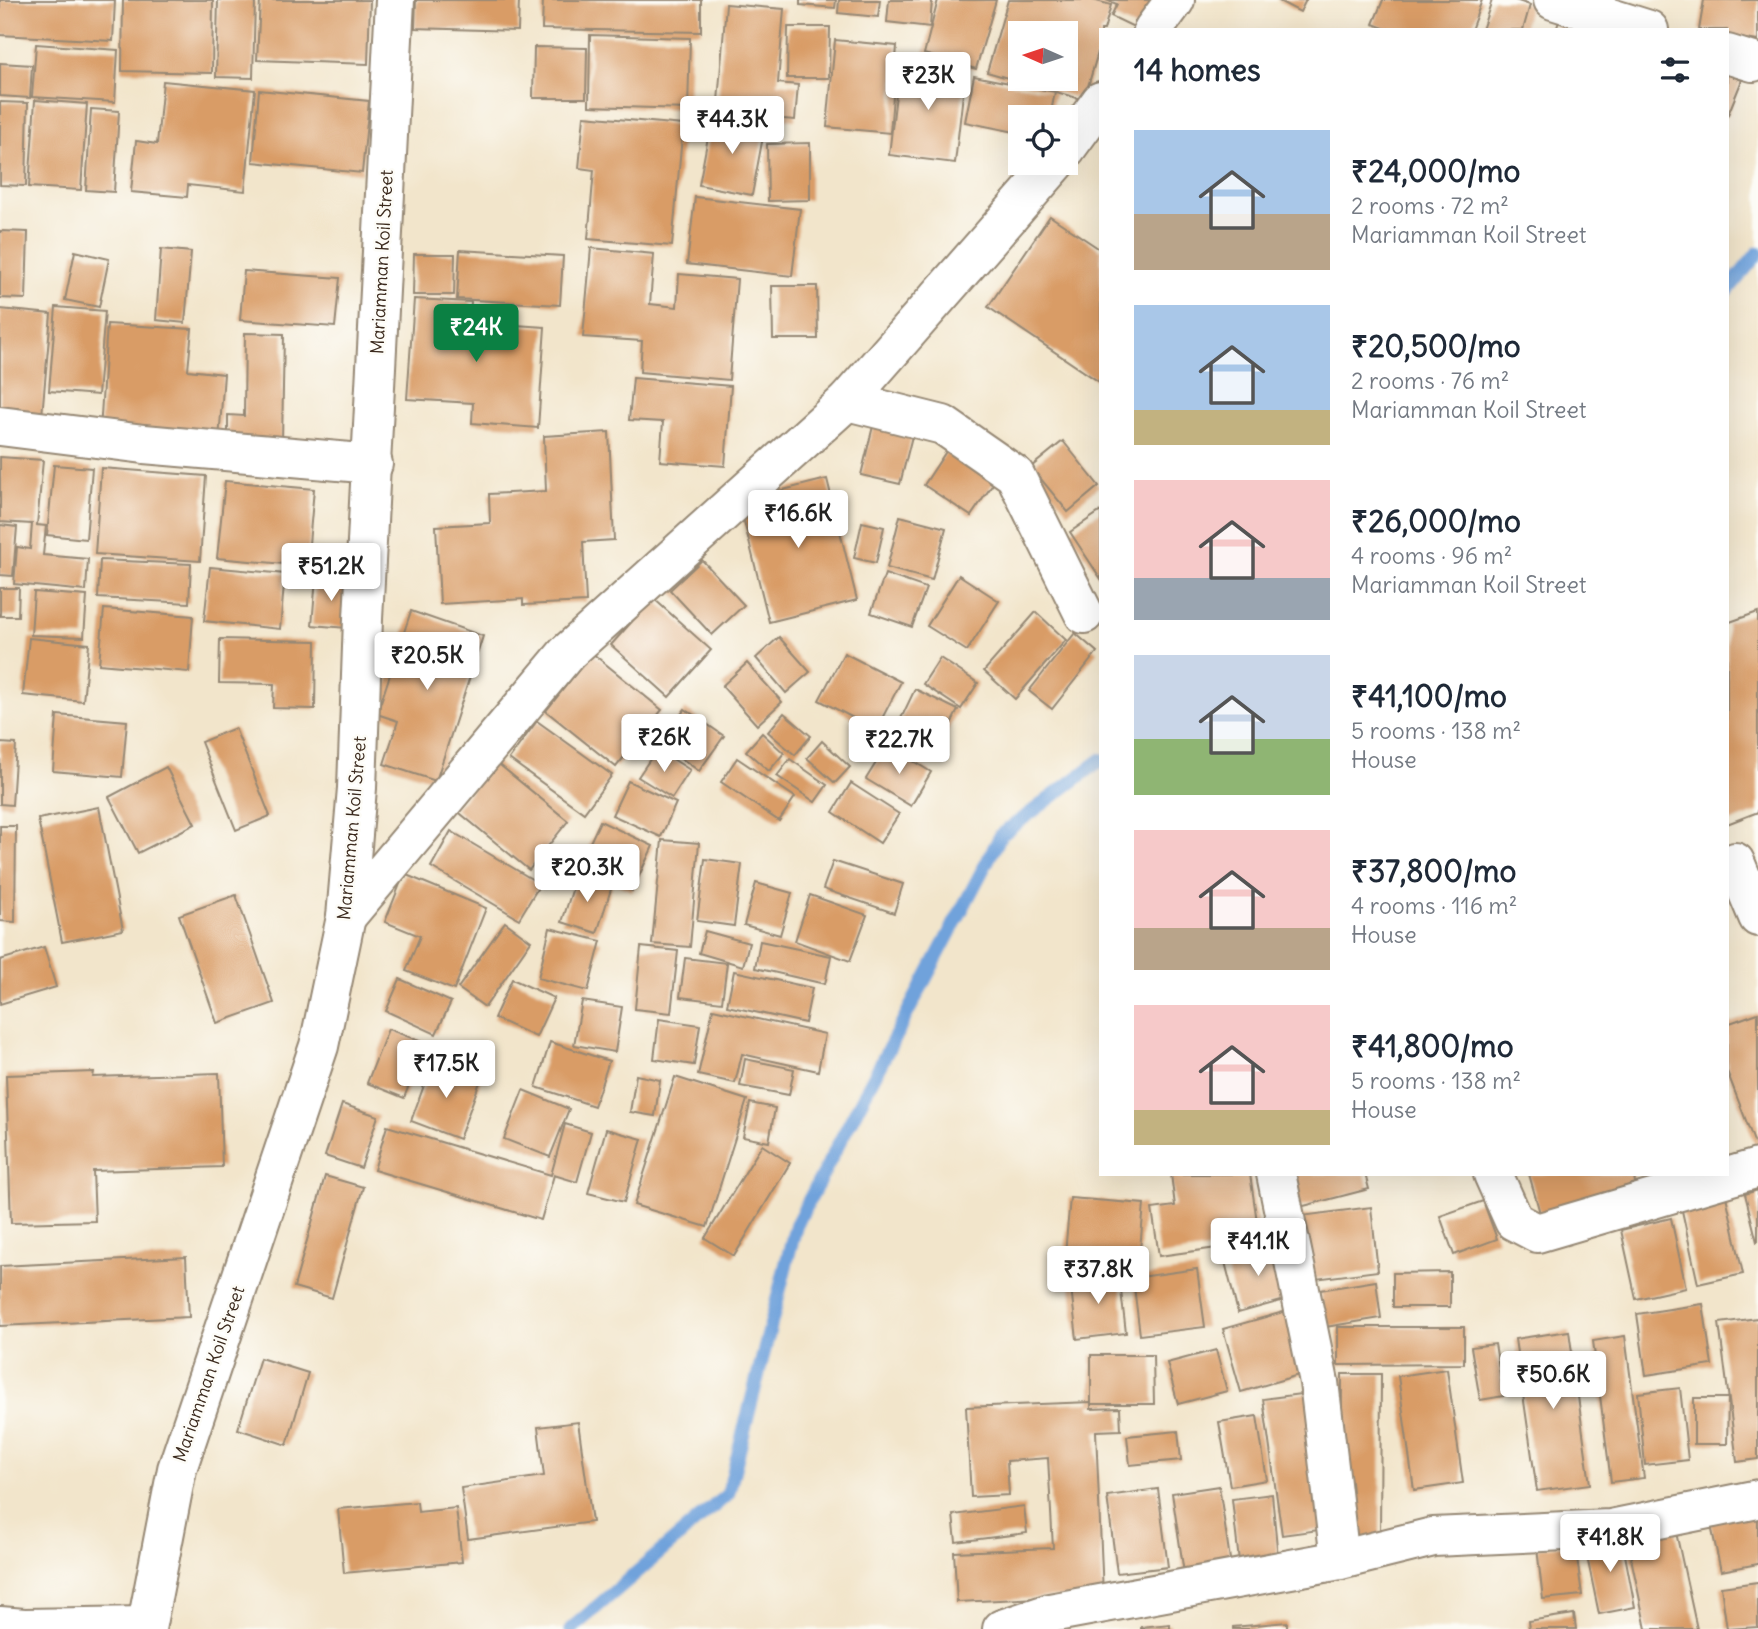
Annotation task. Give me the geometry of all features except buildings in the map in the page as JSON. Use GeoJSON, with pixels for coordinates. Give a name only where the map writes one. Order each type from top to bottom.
{"type":"FeatureCollection","features":[{"type":"Feature","properties":{"kind":"street","name":"Mariamman Koil Street"},"geometry":{"type":"LineString","coordinates":[[146,1628],[177,1469],[319,1046],[346,917],[358,788],[363,619],[395,0]]}},
{"type":"Feature","properties":{"kind":"street"},"geometry":{"type":"LineString","coordinates":[[1154,28],[1175,0]]}},
{"type":"Feature","properties":{"kind":"street"},"geometry":{"type":"LineString","coordinates":[[1553,0],[1643,28]]}},
{"type":"Feature","properties":{"kind":"street"},"geometry":{"type":"LineString","coordinates":[[1078,135],[1098,112]]}},
{"type":"Feature","properties":{"kind":"street"},"geometry":{"type":"LineString","coordinates":[[346,917],[567,653],[848,401],[1046,175]]}},
{"type":"Feature","properties":{"kind":"street"},"geometry":{"type":"LineString","coordinates":[[848,401],[943,425],[1014,475],[1084,614]]}},
{"type":"Feature","properties":{"kind":"street"},"geometry":{"type":"LineString","coordinates":[[0,426],[144,444],[373,464]]}},
{"type":"Feature","properties":{"kind":"street"},"geometry":{"type":"LineString","coordinates":[[1740,859],[1758,917]]}},
{"type":"Feature","properties":{"kind":"street"},"geometry":{"type":"LineString","coordinates":[[1494,1176],[1514,1221],[1537,1233],[1758,1168]]}},
{"type":"Feature","properties":{"kind":"street"},"geometry":{"type":"LineString","coordinates":[[1276,1176],[1319,1382],[1340,1560]]}},
{"type":"Feature","properties":{"kind":"street"},"geometry":{"type":"LineString","coordinates":[[1002,1629],[1050,1613],[1340,1560],[1433,1537],[1610,1529],[1758,1499]]}},
{"type":"Feature","properties":{"kind":"street"},"geometry":{"type":"LineString","coordinates":[[0,1626],[146,1628]]}},
{"type":"Feature","properties":{"kind":"waterway"},"geometry":{"type":"LineString","coordinates":[[1729,289],[1758,253]]}},
{"type":"Feature","properties":{"kind":"waterway"},"geometry":{"type":"LineString","coordinates":[[571,1629],[728,1494],[796,1225],[1001,835],[1099,762]]}}]}
